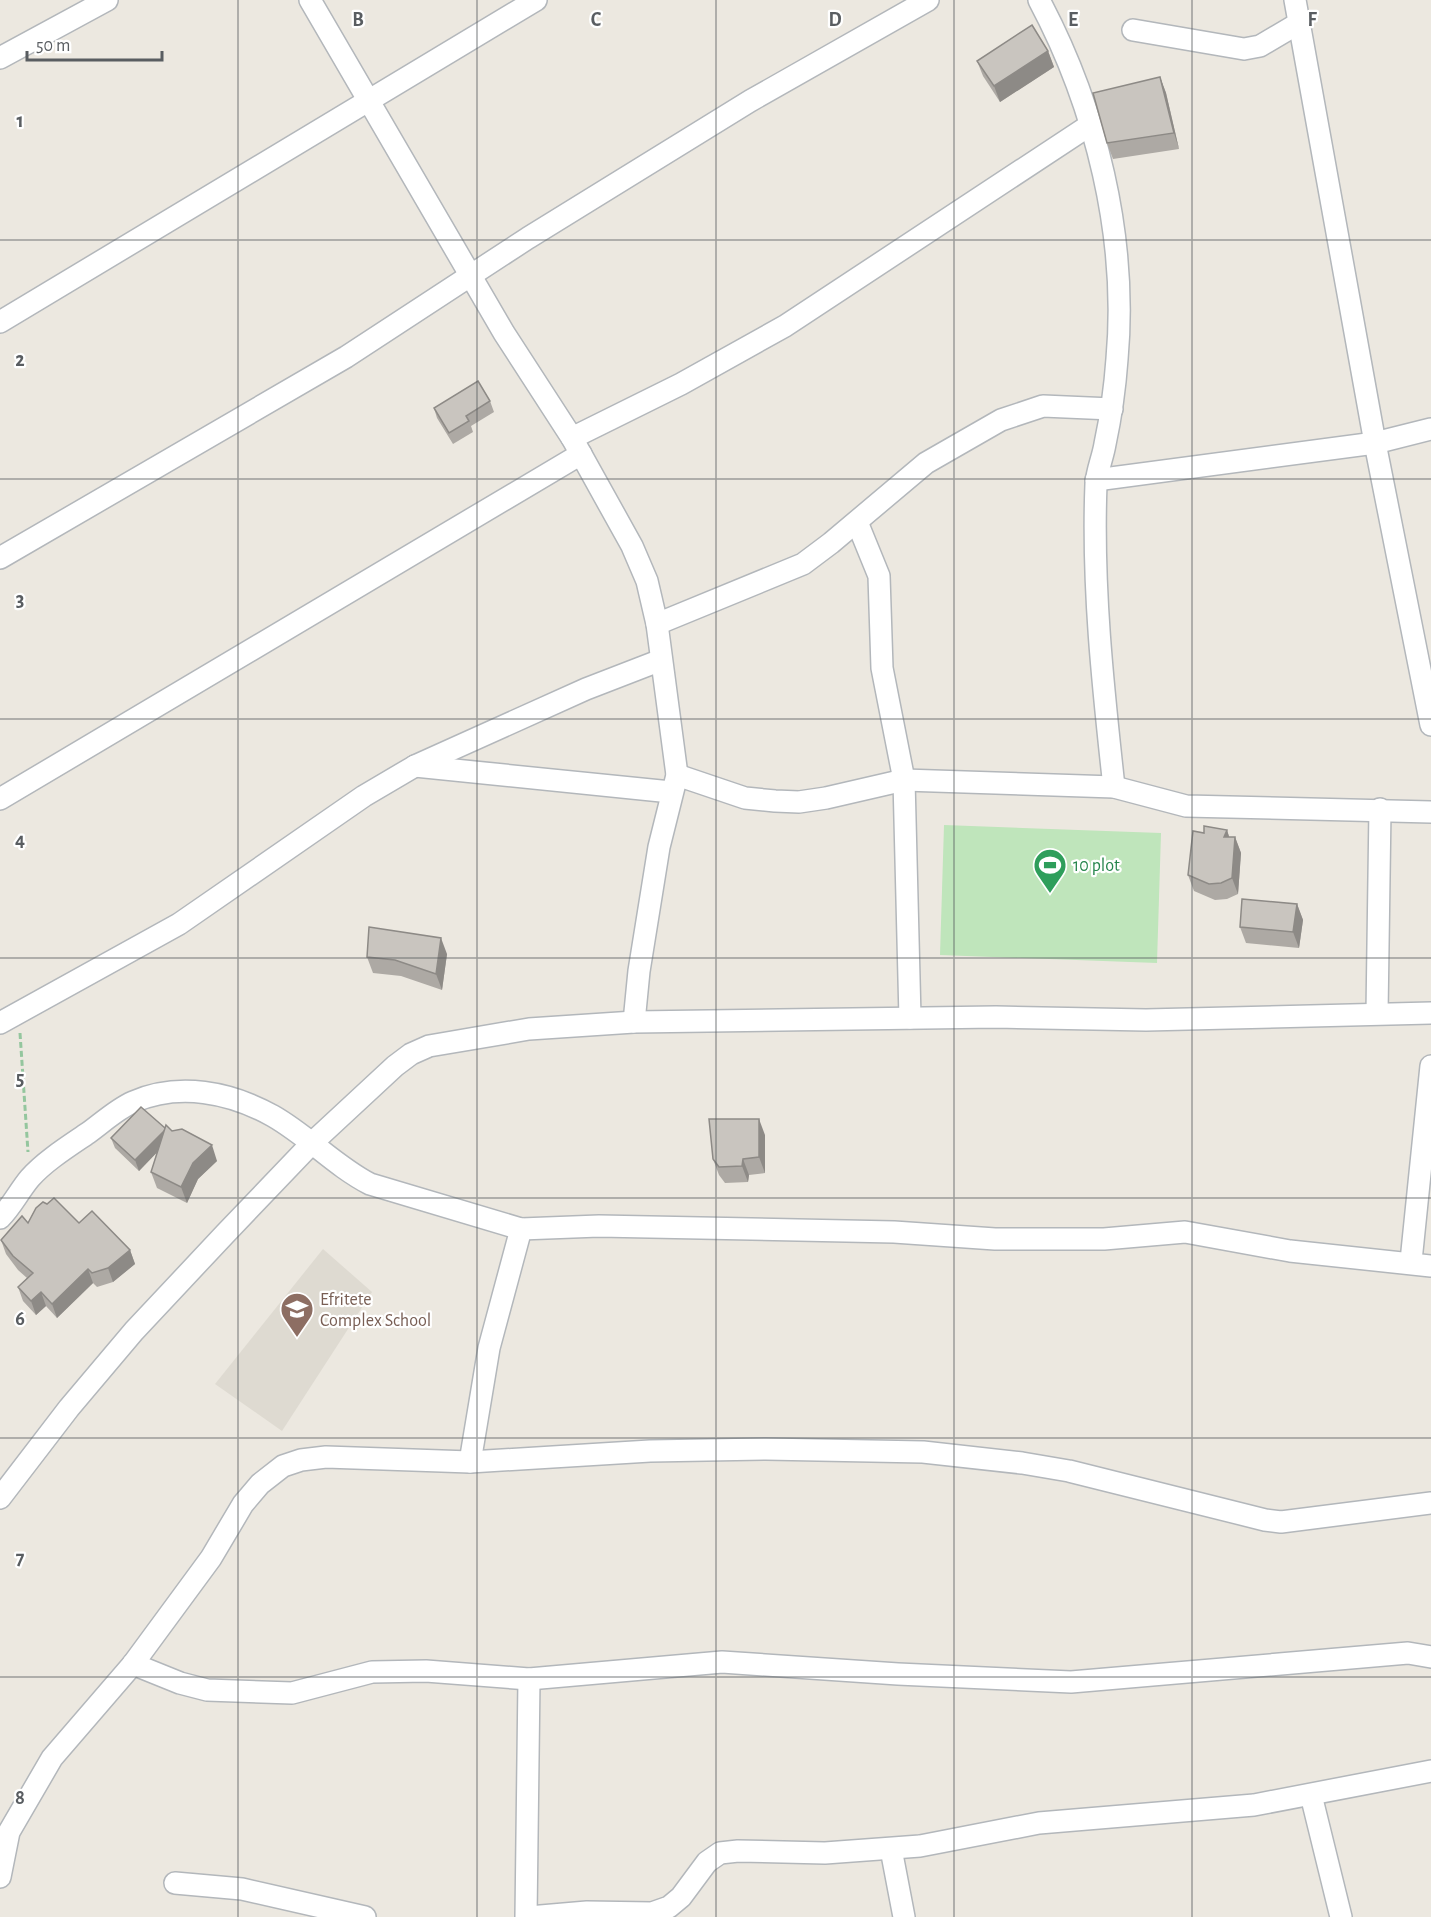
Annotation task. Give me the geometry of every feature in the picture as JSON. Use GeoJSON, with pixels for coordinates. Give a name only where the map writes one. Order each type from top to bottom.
{"type":"FeatureCollection","features":[{"type":"Feature","properties":{"kind":"street"},"geometry":{"type":"LineString","coordinates":[[0,58],[107,0]]}},
{"type":"Feature","properties":{"kind":"street"},"geometry":{"type":"LineString","coordinates":[[310,0],[527,371],[577,446],[632,546],[646,580],[657,624],[662,660],[674,784],[644,937],[634,1022]]}},
{"type":"Feature","properties":{"kind":"street"},"geometry":{"type":"LineString","coordinates":[[0,322],[367,99],[536,0]]}},
{"type":"Feature","properties":{"kind":"street"},"geometry":{"type":"LineString","coordinates":[[0,558],[345,357],[528,238],[750,101],[928,0]]}},
{"type":"Feature","properties":{"kind":"street"},"geometry":{"type":"LineString","coordinates":[[1039,0],[1059,37],[1090,125],[1117,247],[1118,357],[1112,409],[1096,480],[1094,548],[1114,787]]}},
{"type":"Feature","properties":{"kind":"street"},"geometry":{"type":"LineString","coordinates":[[1295,0],[1375,443],[1431,725]]}},
{"type":"Feature","properties":{"kind":"street"},"geometry":{"type":"LineString","coordinates":[[1133,30],[1244,49],[1260,46],[1299,23]]}},
{"type":"Feature","properties":{"kind":"street"},"geometry":{"type":"LineString","coordinates":[[0,799],[577,446],[681,384],[786,326],[1090,125]]}},
{"type":"Feature","properties":{"kind":"street"},"geometry":{"type":"LineString","coordinates":[[657,624],[803,564],[857,522],[926,463],[1001,420],[1043,406],[1112,409]]}},
{"type":"Feature","properties":{"kind":"street"},"geometry":{"type":"LineString","coordinates":[[1096,480],[1375,443],[1431,429]]}},
{"type":"Feature","properties":{"kind":"street"},"geometry":{"type":"LineString","coordinates":[[857,522],[879,576],[882,668],[903,780],[910,1018]]}},
{"type":"Feature","properties":{"kind":"street"},"geometry":{"type":"LineString","coordinates":[[9,1019],[179,924],[364,796],[416,766],[556,702],[662,660]]}},
{"type":"Feature","properties":{"kind":"street"},"geometry":{"type":"LineString","coordinates":[[416,766],[674,784],[745,798],[791,801],[826,798],[903,780],[1114,787],[1186,806],[1431,812]]}},
{"type":"Feature","properties":{"kind":"street"},"geometry":{"type":"LineString","coordinates":[[1377,1014],[1380,809]]}},
{"type":"Feature","properties":{"kind":"street"},"geometry":{"type":"LineString","coordinates":[[0,1498],[69,1408],[134,1331],[312,1143],[395,1066],[411,1054],[429,1046],[471,1037],[529,1029],[634,1022],[910,1018],[1146,1020],[1431,1013]]}},
{"type":"Feature","properties":{"kind":"street"},"geometry":{"type":"LineString","coordinates":[[0,1218],[13,1205],[30,1178],[70,1145],[132,1103],[170,1091],[212,1092],[244,1103],[273,1117],[312,1143],[349,1173],[370,1184],[521,1229],[599,1226],[894,1232],[995,1239],[1104,1239],[1185,1232],[1290,1251],[1421,1264],[1431,1066]]}},
{"type":"Feature","properties":{"kind":"street"},"geometry":{"type":"LineString","coordinates":[[470,1462],[489,1348],[521,1229]]}},
{"type":"Feature","properties":{"kind":"street"},"geometry":{"type":"LineString","coordinates":[[0,1877],[9,1832],[52,1758],[133,1664],[211,1558],[243,1504],[260,1484],[283,1466],[301,1460],[326,1457],[470,1462],[650,1451],[766,1449],[923,1452],[1022,1463],[1069,1472],[1265,1520],[1292,1521],[1431,1503]]}},
{"type":"Feature","properties":{"kind":"street"},"geometry":{"type":"LineString","coordinates":[[133,1664],[180,1683],[229,1692],[292,1694],[372,1672],[426,1671],[529,1679],[722,1662],[898,1674],[1071,1682],[1408,1653],[1431,1657]]}},
{"type":"Feature","properties":{"kind":"street"},"geometry":{"type":"LineString","coordinates":[[529,1679],[527,1917],[587,1912],[652,1913],[669,1907],[681,1897],[707,1862],[720,1853],[738,1851],[825,1853],[891,1849],[1039,1823],[1254,1805],[1431,1771]]}},
{"type":"Feature","properties":{"kind":"street"},"geometry":{"type":"LineString","coordinates":[[1311,1795],[1341,1917]]}},
{"type":"Feature","properties":{"kind":"street"},"geometry":{"type":"LineString","coordinates":[[891,1849],[904,1917]]}},
{"type":"Feature","properties":{"kind":"street"},"geometry":{"type":"LineString","coordinates":[[175,1883],[242,1889],[365,1917]]}},
{"type":"Feature","properties":{"kind":"path"},"geometry":{"type":"LineString","coordinates":[[9,1019],[30,1178]]}},
{"type":"Feature","properties":{"kind":"shaded area","name":"Efritete Complex School"},"geometry":{"type":"Polygon","coordinates":[[[323,1249],[372,1292],[282,1431],[215,1384],[323,1249]]]}},
{"type":"Feature","properties":{"kind":"green space","name":"10 plot"},"geometry":{"type":"Polygon","coordinates":[[[944,825],[1161,833],[1157,963],[940,955],[944,825]]]}},
{"type":"Feature","properties":{"kind":"building"},"geometry":{"type":"Polygon","coordinates":[[[1032,25],[1048,51],[994,86],[977,61],[1032,25]]]}},
{"type":"Feature","properties":{"kind":"building"},"geometry":{"type":"Polygon","coordinates":[[[1160,77],[1174,133],[1107,143],[1093,93],[1160,77]]]}},
{"type":"Feature","properties":{"kind":"building"},"geometry":{"type":"Polygon","coordinates":[[[478,381],[490,401],[466,416],[469,421],[449,433],[434,408],[478,381]]]}},
{"type":"Feature","properties":{"kind":"building"},"geometry":{"type":"Polygon","coordinates":[[[1204,826],[1227,830],[1224,837],[1235,837],[1232,878],[1221,883],[1209,884],[1188,875],[1193,831],[1204,833],[1204,826]]]}},
{"type":"Feature","properties":{"kind":"building"},"geometry":{"type":"Polygon","coordinates":[[[1242,899],[1297,904],[1293,932],[1240,927],[1242,899]]]}},
{"type":"Feature","properties":{"kind":"building"},"geometry":{"type":"Polygon","coordinates":[[[369,927],[441,938],[436,974],[395,960],[367,957],[369,927]]]}},
{"type":"Feature","properties":{"kind":"building"},"geometry":{"type":"Polygon","coordinates":[[[141,1107],[165,1130],[135,1160],[111,1138],[141,1107]]]}},
{"type":"Feature","properties":{"kind":"building"},"geometry":{"type":"Polygon","coordinates":[[[709,1119],[759,1119],[759,1157],[743,1159],[742,1166],[719,1167],[713,1159],[709,1119]]]}},
{"type":"Feature","properties":{"kind":"building"},"geometry":{"type":"Polygon","coordinates":[[[166,1125],[172,1131],[182,1129],[212,1145],[193,1163],[181,1187],[151,1172],[166,1125]]]}},
{"type":"Feature","properties":{"kind":"building"},"geometry":{"type":"Polygon","coordinates":[[[54,1198],[79,1223],[92,1211],[130,1250],[108,1268],[92,1273],[88,1269],[52,1304],[41,1292],[31,1301],[18,1287],[33,1273],[13,1256],[1,1240],[22,1216],[28,1223],[36,1208],[43,1202],[47,1204],[54,1198]]]}},
{"type":"Feature","properties":{"kind":"place","name":"10 plot"},"geometry":{"type":"Point","coordinates":[1050,894]}},
{"type":"Feature","properties":{"kind":"place","name":"Efritete Complex School"},"geometry":{"type":"Point","coordinates":[297,1338]}}]}
